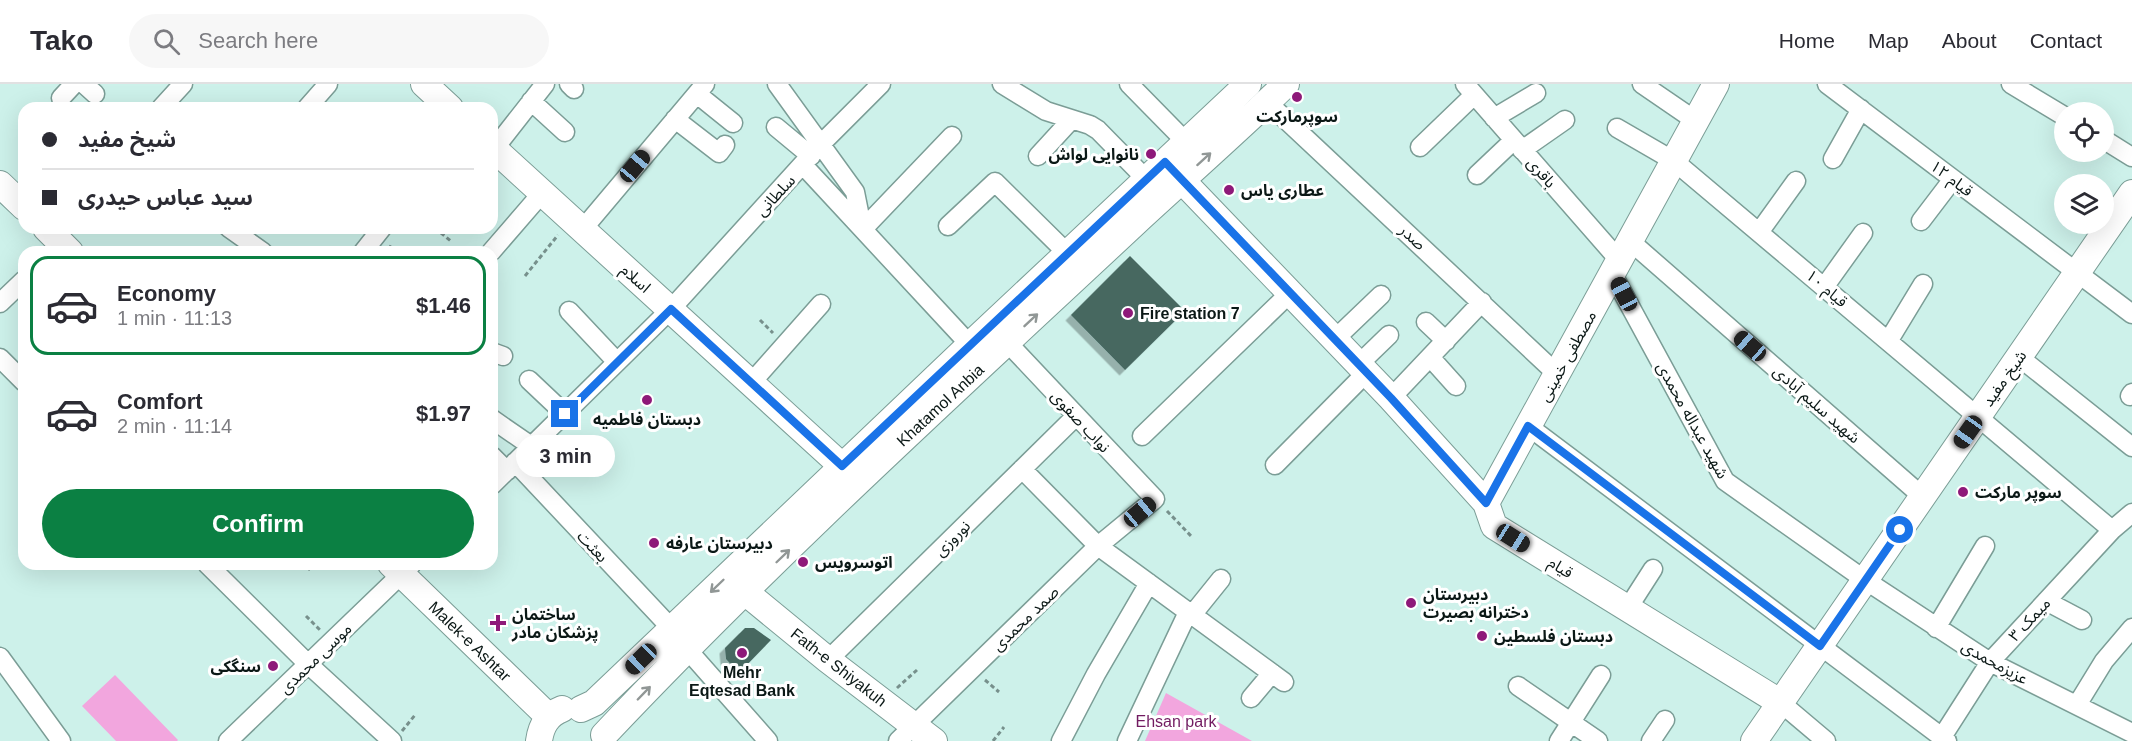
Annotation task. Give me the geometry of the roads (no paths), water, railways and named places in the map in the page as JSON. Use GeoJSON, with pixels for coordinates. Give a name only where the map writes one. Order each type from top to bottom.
{"type":"FeatureCollection","features":[{"type":"Feature","properties":{"kind":"street"},"geometry":{"type":"LineString","coordinates":[[61,98],[74,84]]}},
{"type":"Feature","properties":{"kind":"street"},"geometry":{"type":"LineString","coordinates":[[170,102],[183,84]]}},
{"type":"Feature","properties":{"kind":"street"},"geometry":{"type":"LineString","coordinates":[[312,102],[328,84]]}},
{"type":"Feature","properties":{"kind":"street"},"geometry":{"type":"LineString","coordinates":[[424,84],[444,102]]}},
{"type":"Feature","properties":{"kind":"street"},"geometry":{"type":"LineString","coordinates":[[777,84],[812,155],[862,229],[970,345]]}},
{"type":"Feature","properties":{"kind":"street","name":"سلطانی"},"geometry":{"type":"LineString","coordinates":[[498,479],[671,309],[812,155],[881,84]]}},
{"type":"Feature","properties":{"kind":"street"},"geometry":{"type":"LineString","coordinates":[[1002,84],[1047,111],[1090,125],[1098,130],[1146,179]]}},
{"type":"Feature","properties":{"kind":"street"},"geometry":{"type":"LineString","coordinates":[[1129,84],[1186,142]]}},
{"type":"Feature","properties":{"kind":"street","name":"Khatamol Anbia"},"geometry":{"type":"LineString","coordinates":[[1174,171],[1186,142],[1248,84]]}},
{"type":"Feature","properties":{"kind":"street","name":"Khatamol Anbia"},"geometry":{"type":"LineString","coordinates":[[604,738],[679,639],[851,474],[1007,342],[1174,171],[1267,102],[1286,84]]}},
{"type":"Feature","properties":{"kind":"street"},"geometry":{"type":"LineString","coordinates":[[1642,84],[1696,121]]}},
{"type":"Feature","properties":{"kind":"street","name":"مصطفی خمینی"},"geometry":{"type":"LineString","coordinates":[[1486,503],[1716,84]]}},
{"type":"Feature","properties":{"kind":"street","name":"قیام ۱۲"},"geometry":{"type":"LineString","coordinates":[[1827,84],[2132,314]]}},
{"type":"Feature","properties":{"kind":"street"},"geometry":{"type":"LineString","coordinates":[[2011,84],[2054,110]]}},
{"type":"Feature","properties":{"kind":"street"},"geometry":{"type":"LineString","coordinates":[[1420,147],[1468,87]]}},
{"type":"Feature","properties":{"kind":"street","name":"باقری"},"geometry":{"type":"LineString","coordinates":[[1468,87],[1621,258]]}},
{"type":"Feature","properties":{"kind":"street"},"geometry":{"type":"LineString","coordinates":[[577,224],[701,89],[733,123]]}},
{"type":"Feature","properties":{"kind":"street"},"geometry":{"type":"LineString","coordinates":[[498,141],[537,90],[565,132]]}},
{"type":"Feature","properties":{"kind":"street"},"geometry":{"type":"LineString","coordinates":[[1494,118],[1536,93]]}},
{"type":"Feature","properties":{"kind":"street","name":"صدر"},"geometry":{"type":"LineString","coordinates":[[1267,102],[1557,374]]}},
{"type":"Feature","properties":{"kind":"street"},"geometry":{"type":"LineString","coordinates":[[1833,159],[1860,109]]}},
{"type":"Feature","properties":{"kind":"street"},"geometry":{"type":"LineString","coordinates":[[675,119],[719,153],[725,144]]}},
{"type":"Feature","properties":{"kind":"street"},"geometry":{"type":"LineString","coordinates":[[1038,156],[1071,120]]}},
{"type":"Feature","properties":{"kind":"street"},"geometry":{"type":"LineString","coordinates":[[1477,175],[1518,145],[1565,120]]}},
{"type":"Feature","properties":{"kind":"street"},"geometry":{"type":"LineString","coordinates":[[776,127],[855,192],[862,229]]}},
{"type":"Feature","properties":{"kind":"street","name":"قیام ۱۰"},"geometry":{"type":"LineString","coordinates":[[1617,128],[1674,161],[1760,231],[2112,530]]}},
{"type":"Feature","properties":{"kind":"street"},"geometry":{"type":"LineString","coordinates":[[862,229],[952,136]]}},
{"type":"Feature","properties":{"kind":"street"},"geometry":{"type":"LineString","coordinates":[[2114,146],[2132,157]]}},
{"type":"Feature","properties":{"kind":"street","name":"اسلام"},"geometry":{"type":"LineString","coordinates":[[498,153],[851,474]]}},
{"type":"Feature","properties":{"kind":"street","name":"Khatamol Anbia"},"geometry":{"type":"LineString","coordinates":[[581,709],[594,703],[745,592],[970,345],[1146,179],[1174,171]]}},
{"type":"Feature","properties":{"kind":"street","name":"قیام"},"geometry":{"type":"LineString","coordinates":[[1174,171],[1363,368],[1486,503],[1494,526],[1781,703]]}},
{"type":"Feature","properties":{"kind":"street"},"geometry":{"type":"LineString","coordinates":[[1921,221],[1953,179]]}},
{"type":"Feature","properties":{"kind":"street"},"geometry":{"type":"LineString","coordinates":[[1760,231],[1796,181]]}},
{"type":"Feature","properties":{"kind":"street"},"geometry":{"type":"LineString","coordinates":[[948,226],[995,182],[1068,253]]}},
{"type":"Feature","properties":{"kind":"street"},"geometry":{"type":"LineString","coordinates":[[0,184],[18,201]]}},
{"type":"Feature","properties":{"kind":"street"},"geometry":{"type":"LineString","coordinates":[[496,246],[542,193]]}},
{"type":"Feature","properties":{"kind":"street","name":"شیخ مفید"},"geometry":{"type":"LineString","coordinates":[[1754,741],[2132,193]]}},
{"type":"Feature","properties":{"kind":"street"},"geometry":{"type":"LineString","coordinates":[[1825,286],[1863,233]]}},
{"type":"Feature","properties":{"kind":"street"},"geometry":{"type":"LineString","coordinates":[[238,234],[254,246]]}},
{"type":"Feature","properties":{"kind":"street"},"geometry":{"type":"LineString","coordinates":[[368,246],[377,234]]}},
{"type":"Feature","properties":{"kind":"street","name":"شهید سلیم آبادی"},"geometry":{"type":"LineString","coordinates":[[1621,258],[1923,497]]}},
{"type":"Feature","properties":{"kind":"street","name":"شهید عبداله محمدی"},"geometry":{"type":"LineString","coordinates":[[1621,258],[1725,481],[1865,580]]}},
{"type":"Feature","properties":{"kind":"street"},"geometry":{"type":"LineString","coordinates":[[1889,340],[1923,284]]}},
{"type":"Feature","properties":{"kind":"street"},"geometry":{"type":"LineString","coordinates":[[0,303],[18,286]]}},
{"type":"Feature","properties":{"kind":"street"},"geometry":{"type":"LineString","coordinates":[[1142,436],[1291,292]]}},
{"type":"Feature","properties":{"kind":"street"},"geometry":{"type":"LineString","coordinates":[[1335,339],[1381,295]]}},
{"type":"Feature","properties":{"kind":"street"},"geometry":{"type":"LineString","coordinates":[[1391,398],[1482,302]]}},
{"type":"Feature","properties":{"kind":"street"},"geometry":{"type":"LineString","coordinates":[[751,383],[821,304]]}},
{"type":"Feature","properties":{"kind":"street"},"geometry":{"type":"LineString","coordinates":[[569,311],[617,362]]}},
{"type":"Feature","properties":{"kind":"street"},"geometry":{"type":"LineString","coordinates":[[1426,322],[1446,341]]}},
{"type":"Feature","properties":{"kind":"street"},"geometry":{"type":"LineString","coordinates":[[1275,465],[1363,368],[1389,335]]}},
{"type":"Feature","properties":{"kind":"street","name":"نواب صفوی"},"geometry":{"type":"LineString","coordinates":[[1007,342],[1155,499]]}},
{"type":"Feature","properties":{"kind":"street"},"geometry":{"type":"LineString","coordinates":[[1430,357],[1456,386]]}},
{"type":"Feature","properties":{"kind":"street"},"geometry":{"type":"LineString","coordinates":[[2019,357],[2132,447]]}},
{"type":"Feature","properties":{"kind":"street"},"geometry":{"type":"LineString","coordinates":[[0,358],[18,376]]}},
{"type":"Feature","properties":{"kind":"street"},"geometry":{"type":"LineString","coordinates":[[530,380],[565,414]]}},
{"type":"Feature","properties":{"kind":"street","name":"نوروزی"},"geometry":{"type":"LineString","coordinates":[[828,660],[1076,416]]}},
{"type":"Feature","properties":{"kind":"street"},"geometry":{"type":"LineString","coordinates":[[498,422],[531,446]]}},
{"type":"Feature","properties":{"kind":"street"},"geometry":{"type":"LineString","coordinates":[[1528,426],[1945,739]]}},
{"type":"Feature","properties":{"kind":"street","name":"بعثت"},"geometry":{"type":"LineString","coordinates":[[498,459],[511,466],[679,639],[768,741]]}},
{"type":"Feature","properties":{"kind":"street"},"geometry":{"type":"LineString","coordinates":[[1022,469],[1098,546],[1278,678],[1251,698]]}},
{"type":"Feature","properties":{"kind":"street","name":"صمد محمدی"},"geometry":{"type":"LineString","coordinates":[[906,733],[1098,546],[1155,499]]}},
{"type":"Feature","properties":{"kind":"street","name":"میمک ۳"},"geometry":{"type":"LineString","coordinates":[[1945,739],[1990,662],[2112,530],[2132,513]]}},
{"type":"Feature","properties":{"kind":"street"},"geometry":{"type":"LineString","coordinates":[[1936,628],[1985,546]]}},
{"type":"Feature","properties":{"kind":"street"},"geometry":{"type":"LineString","coordinates":[[1628,609],[1653,569]]}},
{"type":"Feature","properties":{"kind":"street"},"geometry":{"type":"LineString","coordinates":[[213,570],[380,737]]}},
{"type":"Feature","properties":{"kind":"street","name":"موسی محمدی"},"geometry":{"type":"LineString","coordinates":[[228,741],[308,664],[398,570]]}},
{"type":"Feature","properties":{"kind":"street","name":"Malek-e Ashtar"},"geometry":{"type":"LineString","coordinates":[[404,570],[549,717]]}},
{"type":"Feature","properties":{"kind":"street"},"geometry":{"type":"LineString","coordinates":[[1127,741],[1190,613],[1221,579]]}},
{"type":"Feature","properties":{"kind":"street","name":"عزیزمحمدی"},"geometry":{"type":"LineString","coordinates":[[1865,580],[1990,662],[2132,733]]}},
{"type":"Feature","properties":{"kind":"street"},"geometry":{"type":"LineString","coordinates":[[1061,741],[1096,674],[1149,583]]}},
{"type":"Feature","properties":{"kind":"street","name":"Fath-e Shiyakuh"},"geometry":{"type":"LineString","coordinates":[[745,592],[882,702],[906,733],[934,741]]}},
{"type":"Feature","properties":{"kind":"street"},"geometry":{"type":"LineString","coordinates":[[2046,601],[2082,620]]}},
{"type":"Feature","properties":{"kind":"street"},"geometry":{"type":"LineString","coordinates":[[2077,705],[2104,661],[2132,627]]}},
{"type":"Feature","properties":{"kind":"street"},"geometry":{"type":"LineString","coordinates":[[0,657],[61,741]]}},
{"type":"Feature","properties":{"kind":"street"},"geometry":{"type":"LineString","coordinates":[[1559,741],[1600,675]]}},
{"type":"Feature","properties":{"kind":"street"},"geometry":{"type":"LineString","coordinates":[[1518,686],[1598,741]]}},
{"type":"Feature","properties":{"kind":"street"},"geometry":{"type":"LineString","coordinates":[[1781,703],[1826,741]]}},
{"type":"Feature","properties":{"kind":"street"},"geometry":{"type":"LineString","coordinates":[[539,741],[543,724],[549,717],[563,709],[581,709],[596,719],[604,738]]}},
{"type":"Feature","properties":{"kind":"street"},"geometry":{"type":"LineString","coordinates":[[1651,741],[1665,720]]}},
{"type":"Feature","properties":{"kind":"place","name":"سوپرمارکت"},"geometry":{"type":"Point","coordinates":[1297,97]}},
{"type":"Feature","properties":{"kind":"place","name":"نانوایی لواش"},"geometry":{"type":"Point","coordinates":[1151,154]}},
{"type":"Feature","properties":{"kind":"place","name":"عطاری یاس"},"geometry":{"type":"Point","coordinates":[1229,190]}},
{"type":"Feature","properties":{"kind":"place","name":"Fire station 7"},"geometry":{"type":"Point","coordinates":[1128,313]}},
{"type":"Feature","properties":{"kind":"place","name":"دبستان فاطمیه"},"geometry":{"type":"Point","coordinates":[647,400]}},
{"type":"Feature","properties":{"kind":"place","name":"سوپر مارکت"},"geometry":{"type":"Point","coordinates":[1963,492]}},
{"type":"Feature","properties":{"kind":"place","name":"دبیرستان عارفه"},"geometry":{"type":"Point","coordinates":[654,543]}},
{"type":"Feature","properties":{"kind":"place","name":"اتوسرویس"},"geometry":{"type":"Point","coordinates":[803,562]}},
{"type":"Feature","properties":{"kind":"place","name":"دبیرستان دخترانه بصیرت"},"geometry":{"type":"Point","coordinates":[1411,603]}},
{"type":"Feature","properties":{"kind":"place","name":"ساختمان پزشکان مادر"},"geometry":{"type":"Point","coordinates":[498,623]}},
{"type":"Feature","properties":{"kind":"place","name":"دبستان فلسطین"},"geometry":{"type":"Point","coordinates":[1482,636]}},
{"type":"Feature","properties":{"kind":"place","name":"Mehr Eqtesad Bank"},"geometry":{"type":"Point","coordinates":[742,653]}},
{"type":"Feature","properties":{"kind":"place","name":"سنگکی"},"geometry":{"type":"Point","coordinates":[273,666]}},
{"type":"Feature","properties":{"kind":"park label","name":"Ehsan park"},"geometry":{"type":"Point","coordinates":[1176,721]}}]}
